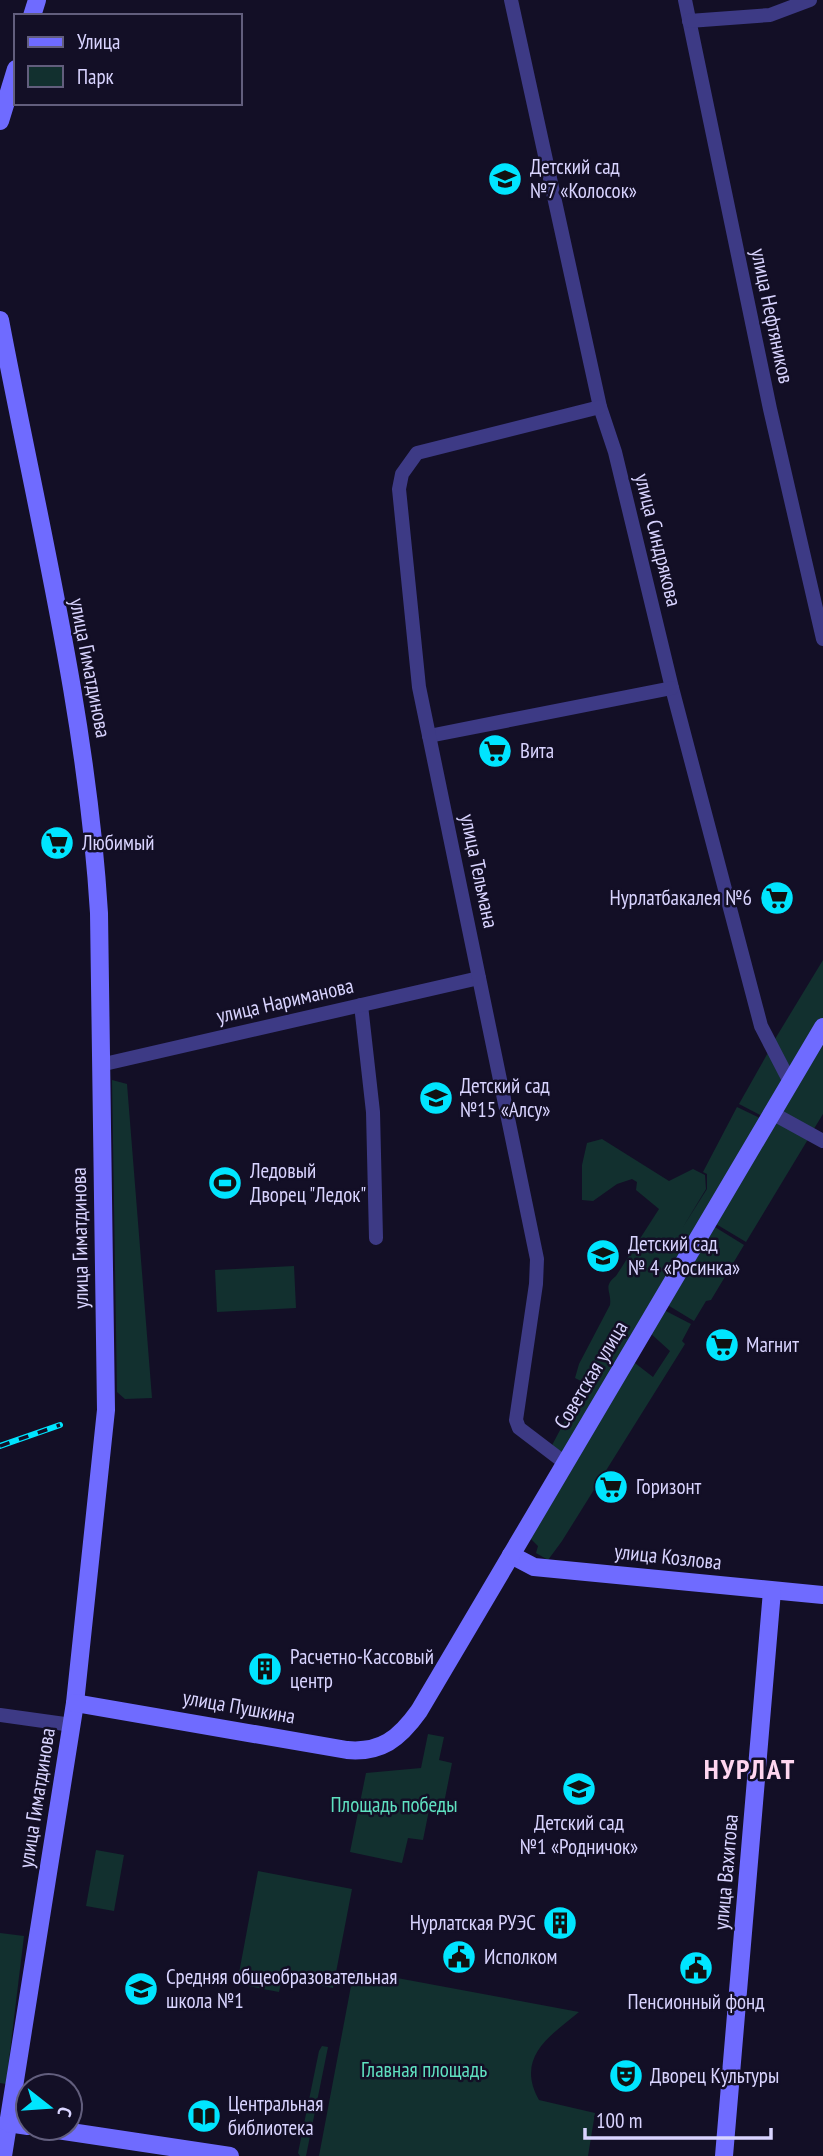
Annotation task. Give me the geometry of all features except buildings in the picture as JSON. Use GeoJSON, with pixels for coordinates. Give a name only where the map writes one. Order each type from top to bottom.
{"type":"FeatureCollection","features":[{"type":"Feature","properties":{"kind":"main road"},"geometry":{"type":"LineString","coordinates":[[0,121],[14,76]]}},
{"type":"Feature","properties":{"kind":"main road","name":"улица Гиматдинова"},"geometry":{"type":"LineString","coordinates":[[0,320],[87,775],[99,913],[106,1410],[72,1725],[5,2102],[8,2123],[3,2156]]}},
{"type":"Feature","properties":{"kind":"main road","name":"Советская улица"},"geometry":{"type":"LineString","coordinates":[[392,1741],[419,1711],[823,1027]]}},
{"type":"Feature","properties":{"kind":"main road","name":"улица Козлова"},"geometry":{"type":"LineString","coordinates":[[511,1555],[534,1567],[823,1595]]}},
{"type":"Feature","properties":{"kind":"main road","name":"улица Вахитова"},"geometry":{"type":"LineString","coordinates":[[724,2156],[772,1591]]}},
{"type":"Feature","properties":{"kind":"main road","name":"улица Пушкина"},"geometry":{"type":"LineString","coordinates":[[75,1703],[347,1749],[369,1751],[392,1741]]}},
{"type":"Feature","properties":{"kind":"main road"},"geometry":{"type":"LineString","coordinates":[[8,2123],[14,2124]]}},
{"type":"Feature","properties":{"kind":"main road"},"geometry":{"type":"LineString","coordinates":[[84,2134],[230,2156]]}},
{"type":"Feature","properties":{"kind":"street","name":"улица Синдрякова"},"geometry":{"type":"LineString","coordinates":[[511,0],[600,407],[615,452],[672,688],[761,1027],[790,1083]]}},
{"type":"Feature","properties":{"kind":"street","name":"улица Нефтяников"},"geometry":{"type":"LineString","coordinates":[[685,0],[770,409],[823,639]]}},
{"type":"Feature","properties":{"kind":"street"},"geometry":{"type":"LineString","coordinates":[[690,21],[770,15],[810,0]]}},
{"type":"Feature","properties":{"kind":"street","name":"улица Тельмана"},"geometry":{"type":"LineString","coordinates":[[565,1463],[519,1428],[516,1420],[536,1284],[537,1259],[419,687],[407,591],[399,489],[402,474],[417,453],[600,407]]}},
{"type":"Feature","properties":{"kind":"street"},"geometry":{"type":"LineString","coordinates":[[429,736],[672,688]]}},
{"type":"Feature","properties":{"kind":"street","name":"улица Нариманова"},"geometry":{"type":"LineString","coordinates":[[100,1065],[479,978]]}},
{"type":"Feature","properties":{"kind":"street"},"geometry":{"type":"LineString","coordinates":[[361,1005],[373,1112],[376,1238]]}},
{"type":"Feature","properties":{"kind":"street"},"geometry":{"type":"LineString","coordinates":[[772,1113],[823,1141]]}},
{"type":"Feature","properties":{"kind":"street"},"geometry":{"type":"LineString","coordinates":[[0,1715],[72,1725]]}},
{"type":"Feature","properties":{"kind":"green space"},"geometry":{"type":"Polygon","coordinates":[[[823,960],[823,1021],[790,1078],[772,1044],[823,960]]]}},
{"type":"Feature","properties":{"kind":"green space"},"geometry":{"type":"Polygon","coordinates":[[[823,1031],[823,1114],[812,1132],[776,1112],[823,1031]]]}},
{"type":"Feature","properties":{"kind":"green space"},"geometry":{"type":"Polygon","coordinates":[[[770,1049],[788,1081],[766,1118],[739,1104],[770,1049]]]}},
{"type":"Feature","properties":{"kind":"green space"},"geometry":{"type":"Polygon","coordinates":[[[112,1080],[127,1084],[152,1398],[125,1399],[117,1392],[112,1080]]]}},
{"type":"Feature","properties":{"kind":"green space"},"geometry":{"type":"Polygon","coordinates":[[[737,1107],[764,1120],[564,1460],[550,1449],[585,1383],[575,1378],[579,1364],[610,1305],[609,1283],[659,1209],[636,1190],[637,1182],[632,1179],[617,1184],[593,1201],[582,1200],[582,1165],[587,1143],[602,1139],[669,1181],[693,1169],[705,1175],[706,1189],[683,1227],[707,1189],[707,1174],[703,1172],[737,1107]]]}},
{"type":"Feature","properties":{"kind":"green space"},"geometry":{"type":"Polygon","coordinates":[[[773,1116],[810,1136],[746,1242],[711,1221],[773,1116]]]}},
{"type":"Feature","properties":{"kind":"green space"},"geometry":{"type":"Polygon","coordinates":[[[710,1224],[744,1245],[711,1300],[706,1301],[694,1321],[666,1304],[710,1224]]]}},
{"type":"Feature","properties":{"kind":"green space"},"geometry":{"type":"Polygon","coordinates":[[[294,1266],[296,1308],[217,1312],[215,1270],[294,1266]]]}},
{"type":"Feature","properties":{"kind":"green space"},"geometry":{"type":"Polygon","coordinates":[[[662,1309],[691,1324],[682,1341],[685,1344],[548,1560],[536,1553],[538,1546],[529,1537],[631,1360],[653,1377],[670,1351],[649,1332],[662,1309]]]}},
{"type":"Feature","properties":{"kind":"green space","name":"Площадь победы"},"geometry":{"type":"Polygon","coordinates":[[[428,1734],[444,1737],[439,1760],[452,1763],[442,1813],[429,1810],[423,1840],[408,1838],[402,1863],[350,1852],[366,1773],[421,1768],[428,1734]]]}},
{"type":"Feature","properties":{"kind":"green space"},"geometry":{"type":"Polygon","coordinates":[[[96,1850],[124,1855],[114,1911],[86,1906],[96,1850]]]}},
{"type":"Feature","properties":{"kind":"green space"},"geometry":{"type":"Polygon","coordinates":[[[258,1871],[352,1889],[333,1988],[282,1978],[279,1992],[237,1984],[258,1871]]]}},
{"type":"Feature","properties":{"kind":"green space"},"geometry":{"type":"Polygon","coordinates":[[[0,1933],[24,1936],[6,2084],[0,2083],[0,1933]]]}},
{"type":"Feature","properties":{"kind":"green space","name":"Главная площадь"},"geometry":{"type":"Polygon","coordinates":[[[354,1970],[579,2012],[547,2039],[533,2060],[531,2071],[539,2100],[595,2113],[588,2156],[319,2156],[354,1970]]]}},
{"type":"Feature","properties":{"kind":"green space"},"geometry":{"type":"Polygon","coordinates":[[[322,2046],[328,2047],[306,2156],[300,2156],[298,2153],[322,2046]]]}},
{"type":"Feature","properties":{"kind":"railway"},"geometry":{"type":"LineString","coordinates":[[0,1446],[60,1425]]}},
{"type":"Feature","properties":{"kind":"place","name":"Детский сад №7 «Колосок»"},"geometry":{"type":"Point","coordinates":[505,179]}},
{"type":"Feature","properties":{"kind":"place","name":"Вита"},"geometry":{"type":"Point","coordinates":[495,751]}},
{"type":"Feature","properties":{"kind":"place","name":"Любимый"},"geometry":{"type":"Point","coordinates":[57,843]}},
{"type":"Feature","properties":{"kind":"place","name":"Нурлатбакалея №6"},"geometry":{"type":"Point","coordinates":[777,898]}},
{"type":"Feature","properties":{"kind":"place","name":"Детский сад №15 «Алсу»"},"geometry":{"type":"Point","coordinates":[436,1098]}},
{"type":"Feature","properties":{"kind":"place","name":"Ледовый Дворец \"Ледок\""},"geometry":{"type":"Point","coordinates":[225,1183]}},
{"type":"Feature","properties":{"kind":"place","name":"Детский сад № 4 «Росинка»"},"geometry":{"type":"Point","coordinates":[603,1256]}},
{"type":"Feature","properties":{"kind":"place","name":"Магнит"},"geometry":{"type":"Point","coordinates":[722,1345]}},
{"type":"Feature","properties":{"kind":"place","name":"Горизонт"},"geometry":{"type":"Point","coordinates":[611,1487]}},
{"type":"Feature","properties":{"kind":"place","name":"Расчетно-Кассовый центр"},"geometry":{"type":"Point","coordinates":[265,1669]}},
{"type":"Feature","properties":{"kind":"place","name":"Детский сад №1 «Родничок»"},"geometry":{"type":"Point","coordinates":[579,1789]}},
{"type":"Feature","properties":{"kind":"place","name":"Нурлатская РУЭС"},"geometry":{"type":"Point","coordinates":[560,1923]}},
{"type":"Feature","properties":{"kind":"place","name":"Исполком"},"geometry":{"type":"Point","coordinates":[459,1957]}},
{"type":"Feature","properties":{"kind":"place","name":"Пенсионный фонд"},"geometry":{"type":"Point","coordinates":[696,1968]}},
{"type":"Feature","properties":{"kind":"place","name":"Средняя общеобразовательная школа №1"},"geometry":{"type":"Point","coordinates":[141,1989]}},
{"type":"Feature","properties":{"kind":"place","name":"Дворец Культуры"},"geometry":{"type":"Point","coordinates":[626,2076]}},
{"type":"Feature","properties":{"kind":"place","name":"Центральная библиотека"},"geometry":{"type":"Point","coordinates":[204,2116]}},
{"type":"Feature","properties":{"kind":"district","name":"НУРЛАТ"},"geometry":{"type":"Point","coordinates":[750,1769]}}]}
